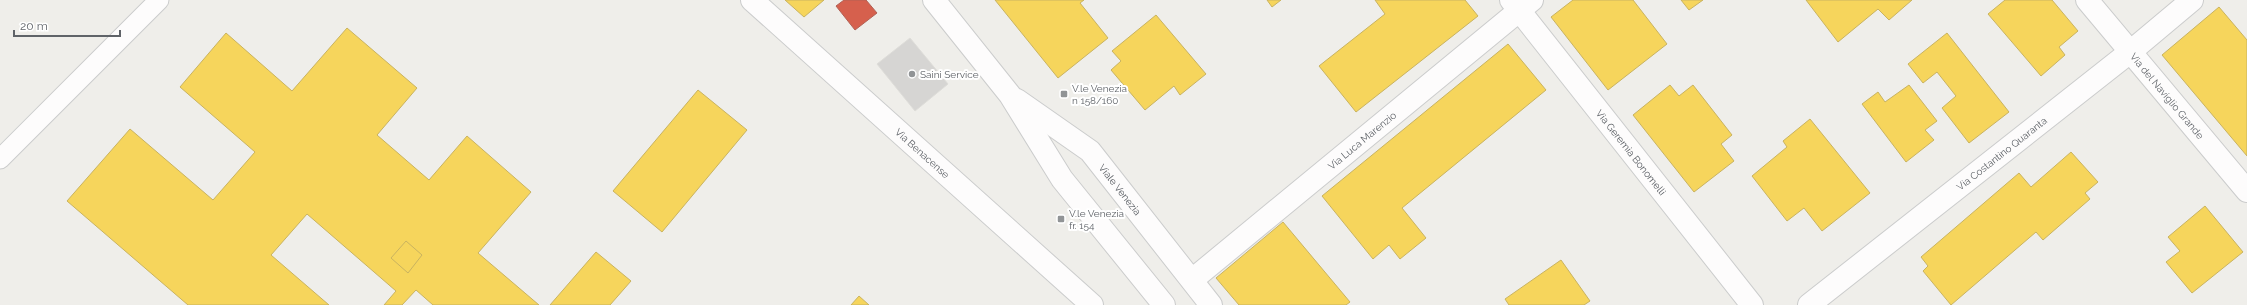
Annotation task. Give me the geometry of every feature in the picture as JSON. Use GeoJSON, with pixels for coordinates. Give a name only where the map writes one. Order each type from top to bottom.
{"type":"FeatureCollection","features":[{"type":"Feature","properties":{"kind":"street","name":"Via Benacense"},"geometry":{"type":"LineString","coordinates":[[752,0],[1092,305]]}},
{"type":"Feature","properties":{"kind":"street","name":"Viale Venezia"},"geometry":{"type":"LineString","coordinates":[[934,0],[1010,95],[1062,179],[1164,305]]}},
{"type":"Feature","properties":{"kind":"street","name":"Via del Naviglio Grande"},"geometry":{"type":"LineString","coordinates":[[2087,0],[2247,191]]}},
{"type":"Feature","properties":{"kind":"street","name":"Via Costantino Quaranta"},"geometry":{"type":"LineString","coordinates":[[1809,305],[2130,52],[2192,0]]}},
{"type":"Feature","properties":{"kind":"street","name":"Via Luca Marenzio"},"geometry":{"type":"LineString","coordinates":[[1192,280],[1521,4]]}},
{"type":"Feature","properties":{"kind":"street","name":"Via Geremia Bonomelli"},"geometry":{"type":"LineString","coordinates":[[1521,4],[1752,305]]}},
{"type":"Feature","properties":{"kind":"street","name":"Viale Venezia"},"geometry":{"type":"LineString","coordinates":[[1010,95],[1090,151],[1211,305]]}},
{"type":"Feature","properties":{"kind":"lane"},"geometry":{"type":"LineString","coordinates":[[0,160],[159,0]]}},
{"type":"Feature","properties":{"kind":"building: Abitazioni"},"geometry":{"type":"Polygon","coordinates":[[[785,0],[824,0],[804,17],[785,0]]]}},
{"type":"Feature","properties":{"kind":"building: Abitazioni"},"geometry":{"type":"Polygon","coordinates":[[[995,0],[1084,0],[1080,3],[1108,38],[1058,78],[995,0]]]}},
{"type":"Feature","properties":{"kind":"building: Abitazioni"},"geometry":{"type":"Polygon","coordinates":[[[1267,0],[1281,0],[1272,7],[1267,0]]]}},
{"type":"Feature","properties":{"kind":"building: Abitazioni"},"geometry":{"type":"Polygon","coordinates":[[[1375,0],[1465,0],[1478,16],[1356,112],[1319,66],[1385,14],[1375,0]]]}},
{"type":"Feature","properties":{"kind":"building: Abitazioni"},"geometry":{"type":"Polygon","coordinates":[[[1573,0],[1633,0],[1667,44],[1608,90],[1551,17],[1573,0]]]}},
{"type":"Feature","properties":{"kind":"building: Abitazioni"},"geometry":{"type":"Polygon","coordinates":[[[1681,0],[1703,0],[1689,10],[1681,0]]]}},
{"type":"Feature","properties":{"kind":"building: Abitazioni"},"geometry":{"type":"Polygon","coordinates":[[[1806,0],[1912,0],[1889,20],[1878,9],[1838,42],[1806,0]]]}},
{"type":"Feature","properties":{"kind":"building: Abitazioni"},"geometry":{"type":"Polygon","coordinates":[[[2005,0],[2052,0],[2078,31],[2059,47],[2065,55],[2041,76],[1988,14],[2005,0]]]}},
{"type":"Feature","properties":{"kind":"building: Abitazioni"},"geometry":{"type":"Polygon","coordinates":[[[2219,7],[2247,40],[2247,156],[2162,55],[2219,7]]]}},
{"type":"Feature","properties":{"kind":"building: Abitazioni"},"geometry":{"type":"Polygon","coordinates":[[[1156,15],[1206,74],[1180,95],[1174,86],[1145,110],[1111,70],[1121,61],[1112,51],[1156,15]]]}},
{"type":"Feature","properties":{"kind":"building: Abitazioni"},"geometry":{"type":"Polygon","coordinates":[[[347,28],[417,88],[377,135],[429,180],[467,136],[531,192],[478,253],[539,305],[433,305],[416,290],[402,305],[384,305],[396,291],[307,214],[271,255],[329,305],[188,305],[67,201],[130,129],[213,200],[255,152],[180,87],[226,33],[292,91],[347,28]]]}},
{"type":"Feature","properties":{"kind":"building: Abitazioni"},"geometry":{"type":"Polygon","coordinates":[[[1947,33],[2009,112],[1969,143],[1942,108],[1956,96],[1937,72],[1923,83],[1908,64],[1947,33]]]}},
{"type":"Feature","properties":{"kind":"building: Abitazioni"},"geometry":{"type":"Polygon","coordinates":[[[1508,44],[1546,90],[1402,208],[1426,238],[1400,259],[1389,245],[1373,259],[1322,196],[1508,44]]]}},
{"type":"Feature","properties":{"kind":"building: Abitazioni"},"geometry":{"type":"Polygon","coordinates":[[[1670,85],[1679,96],[1693,85],[1732,135],[1721,144],[1734,161],[1694,192],[1633,115],[1670,85]]]}},
{"type":"Feature","properties":{"kind":"building: Abitazioni"},"geometry":{"type":"Polygon","coordinates":[[[1909,85],[1937,121],[1925,130],[1934,140],[1906,162],[1862,104],[1878,92],[1885,102],[1909,85]]]}},
{"type":"Feature","properties":{"kind":"building: Abitazioni"},"geometry":{"type":"Polygon","coordinates":[[[698,90],[747,130],[662,232],[613,191],[698,90]]]}},
{"type":"Feature","properties":{"kind":"building: Abitazioni"},"geometry":{"type":"Polygon","coordinates":[[[1810,119],[1870,193],[1822,231],[1804,208],[1787,221],[1752,176],[1787,147],[1783,141],[1810,119]]]}},
{"type":"Feature","properties":{"kind":"building: Abitazioni"},"geometry":{"type":"Polygon","coordinates":[[[2071,152],[2098,182],[2085,193],[2090,199],[2043,240],[2036,232],[1951,305],[1923,271],[1928,266],[1921,257],[2019,173],[2031,187],[2071,152]]]}},
{"type":"Feature","properties":{"kind":"building: Abitazioni"},"geometry":{"type":"Polygon","coordinates":[[[2205,206],[2243,252],[2192,293],[2166,262],[2180,251],[2168,237],[2205,206]]]}},
{"type":"Feature","properties":{"kind":"building: Abitazioni"},"geometry":{"type":"Polygon","coordinates":[[[1283,222],[1350,302],[1346,305],[1239,305],[1216,278],[1283,222]]]}},
{"type":"Feature","properties":{"kind":"building: Abitazioni"},"geometry":{"type":"Polygon","coordinates":[[[406,241],[422,255],[408,273],[391,258],[406,241]]]}},
{"type":"Feature","properties":{"kind":"building: Abitazioni"},"geometry":{"type":"Polygon","coordinates":[[[596,252],[631,281],[610,305],[550,305],[596,252]]]}},
{"type":"Feature","properties":{"kind":"building: Abitazioni"},"geometry":{"type":"Polygon","coordinates":[[[1561,260],[1590,301],[1584,305],[1509,305],[1505,299],[1561,260]]]}},
{"type":"Feature","properties":{"kind":"building: Abitazioni"},"geometry":{"type":"Polygon","coordinates":[[[859,296],[869,305],[851,305],[859,296]]]}},
{"type":"Feature","properties":{"kind":"building: Negozi"},"geometry":{"type":"Polygon","coordinates":[[[844,0],[866,0],[877,13],[855,30],[836,6],[844,0]]]}},
{"type":"Feature","properties":{"kind":"building: Altro","name":"Saini Service"},"geometry":{"type":"Polygon","coordinates":[[[910,38],[948,84],[915,111],[877,64],[910,38]]]}},
{"type":"Feature","properties":{"kind":"place","name":"Saini Service"},"geometry":{"type":"Point","coordinates":[912,74]}},
{"type":"Feature","properties":{"kind":"place","name":"V.le Venezia n 158/160"},"geometry":{"type":"Point","coordinates":[1064,94]}},
{"type":"Feature","properties":{"kind":"place","name":"V.le Venezia fr. 154"},"geometry":{"type":"Point","coordinates":[1061,219]}}]}
